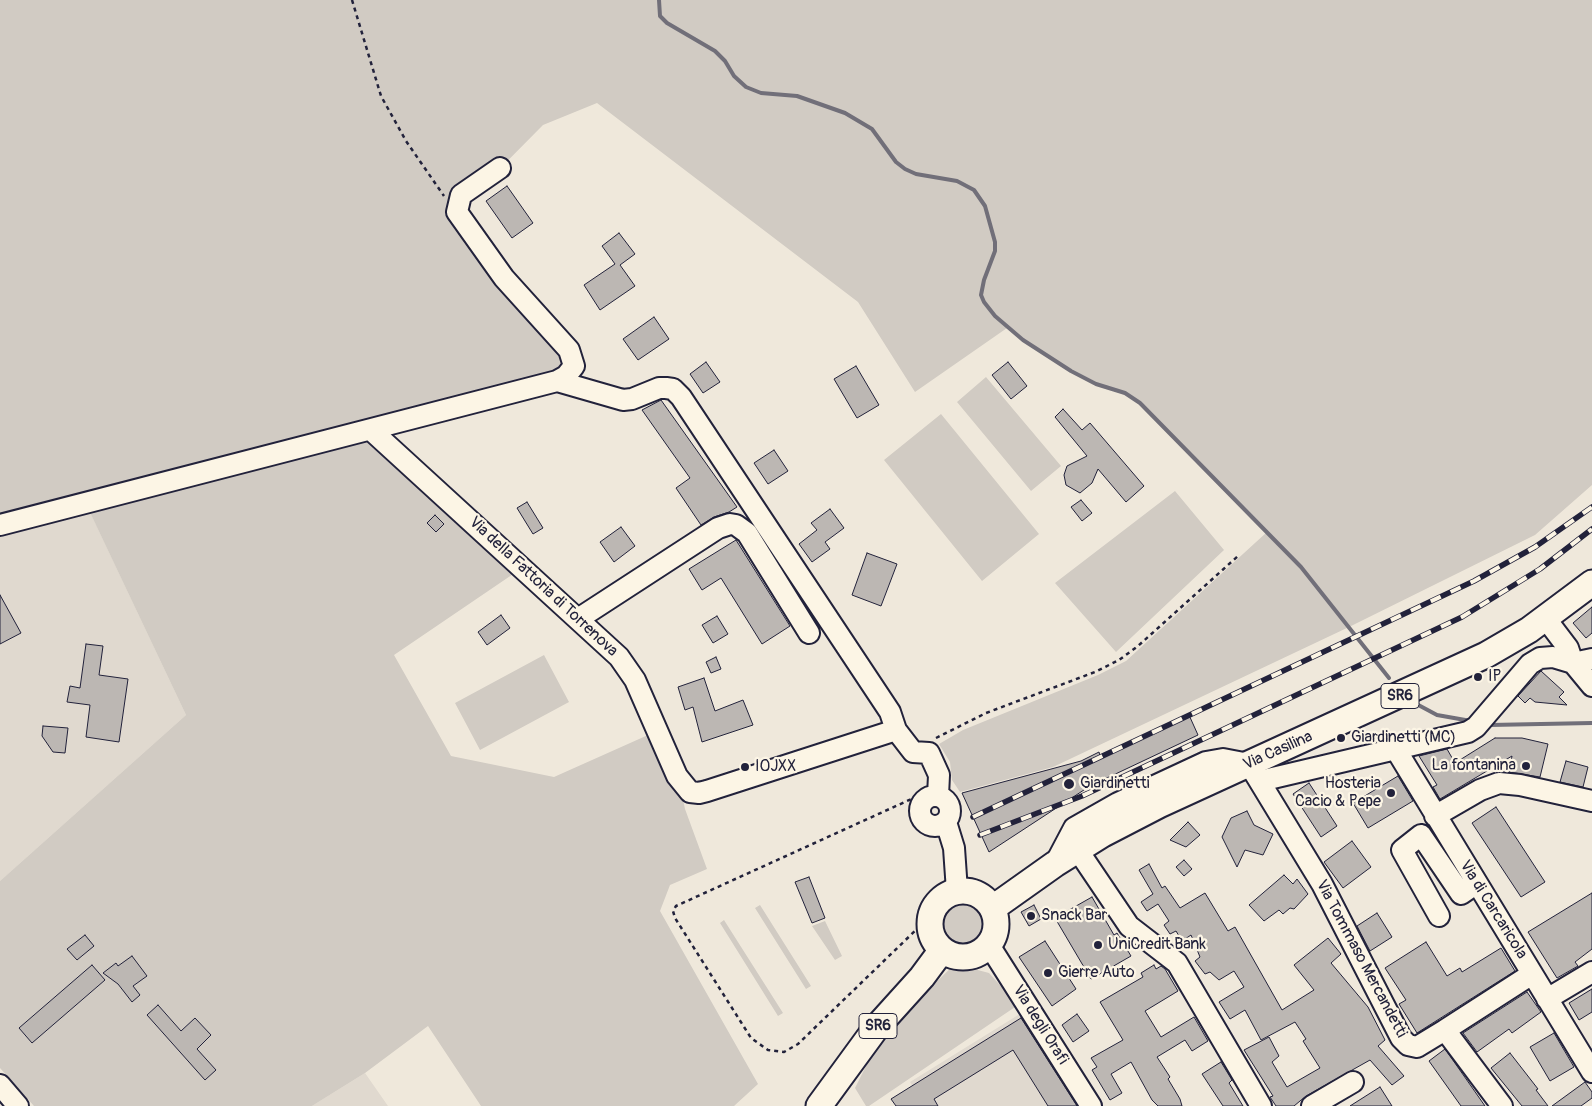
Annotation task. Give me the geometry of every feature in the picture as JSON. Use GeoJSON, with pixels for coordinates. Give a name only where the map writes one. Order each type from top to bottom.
{"type":"FeatureCollection","features":[{"type":"Feature","properties":{"kind":"main road","name":"Via Casilina"},"geometry":{"type":"LineString","coordinates":[[993,908],[1077,849],[1140,814],[1255,772],[1508,644],[1546,619],[1592,583]]}},
{"type":"Feature","properties":{"kind":"main road"},"geometry":{"type":"LineString","coordinates":[[957,891],[978,894],[993,908],[996,927],[989,945],[978,954],[966,957],[955,956],[942,950],[932,936],[930,918],[939,901],[957,891]]}},
{"type":"Feature","properties":{"kind":"main road","name":"SR6"},"geometry":{"type":"LineString","coordinates":[[819,1106],[876,1028],[922,977],[942,950]]}},
{"type":"Feature","properties":{"kind":"street"},"geometry":{"type":"LineString","coordinates":[[0,525],[371,430],[566,376],[574,366],[569,350],[509,284],[460,220],[457,212],[461,195],[500,168]]}},
{"type":"Feature","properties":{"kind":"street"},"geometry":{"type":"LineString","coordinates":[[557,380],[616,399],[632,399],[659,388],[673,390],[678,393],[890,712],[896,730],[913,752],[929,753],[939,776],[938,796],[949,804],[950,814],[946,822],[954,848],[957,891]]}},
{"type":"Feature","properties":{"kind":"street","name":"Via della Fattoria di Torrenova"},"geometry":{"type":"LineString","coordinates":[[371,430],[620,657],[635,680],[676,776],[690,792],[703,793],[896,730]]}},
{"type":"Feature","properties":{"kind":"street"},"geometry":{"type":"LineString","coordinates":[[578,619],[718,528],[730,524],[736,525],[747,533],[809,633]]}},
{"type":"Feature","properties":{"kind":"street"},"geometry":{"type":"LineString","coordinates":[[1546,619],[1568,648],[1583,661],[1592,686]]}},
{"type":"Feature","properties":{"kind":"street"},"geometry":{"type":"LineString","coordinates":[[1055,864],[1074,828],[1118,803],[1206,762],[1223,759],[1255,772],[1394,748],[1472,730],[1534,661],[1553,657],[1583,661]]}},
{"type":"Feature","properties":{"kind":"street","name":"Via di Carcaricola"},"geometry":{"type":"LineString","coordinates":[[1394,748],[1592,1072]]}},
{"type":"Feature","properties":{"kind":"street","name":"Via Tommaso Mercandetti"},"geometry":{"type":"LineString","coordinates":[[1255,772],[1322,884],[1401,1038],[1408,1045],[1417,1047],[1445,1030]]}},
{"type":"Feature","properties":{"kind":"street"},"geometry":{"type":"LineString","coordinates":[[1435,816],[1480,790],[1500,783],[1520,785],[1592,801]]}},
{"type":"Feature","properties":{"kind":"street"},"geometry":{"type":"LineString","coordinates":[[1439,916],[1402,850],[1421,835],[1460,894],[1477,883]]}},
{"type":"Feature","properties":{"kind":"street"},"geometry":{"type":"LineString","coordinates":[[1077,849],[1129,926],[1165,952],[1182,970],[1261,1106]]}},
{"type":"Feature","properties":{"kind":"street","name":"Via degli Orafi"},"geometry":{"type":"LineString","coordinates":[[989,945],[1092,1106]]}},
{"type":"Feature","properties":{"kind":"street"},"geometry":{"type":"LineString","coordinates":[[1548,999],[1592,972]]}},
{"type":"Feature","properties":{"kind":"street"},"geometry":{"type":"LineString","coordinates":[[1502,1106],[1445,1030],[1532,974]]}},
{"type":"Feature","properties":{"kind":"street"},"geometry":{"type":"LineString","coordinates":[[1312,1106],[1353,1082]]}},
{"type":"Feature","properties":{"kind":"street"},"geometry":{"type":"LineString","coordinates":[[0,1086],[18,1106]]}},
{"type":"Feature","properties":{"kind":"path"},"geometry":{"type":"LineString","coordinates":[[352,0],[381,96],[406,141],[460,220]]}},
{"type":"Feature","properties":{"kind":"path"},"geometry":{"type":"LineString","coordinates":[[913,752],[986,713],[1095,672],[1119,660],[1138,646],[1238,556]]}},
{"type":"Feature","properties":{"kind":"path"},"geometry":{"type":"LineString","coordinates":[[918,796],[676,906],[673,911],[674,918],[751,1038],[768,1050],[784,1052],[798,1044],[919,927]]}},
{"type":"Feature","properties":{"kind":"shaded area"},"geometry":{"type":"Polygon","coordinates":[[[0,0],[1592,0],[1592,485],[1535,535],[1349,627],[1053,767],[960,792],[952,780],[950,762],[939,744],[963,730],[1098,675],[1126,661],[1267,532],[1135,399],[1107,388],[1047,356],[1007,328],[915,392],[858,302],[597,103],[543,125],[457,212],[574,366],[371,430],[522,568],[394,655],[451,756],[554,777],[657,731],[679,780],[685,809],[707,869],[670,885],[660,911],[758,1084],[734,1106],[481,1106],[428,1026],[365,1073],[312,1106],[34,1106],[0,1068],[0,881],[186,715],[86,504],[0,524],[0,0]]]}},
{"type":"Feature","properties":{"kind":"shaded area"},"geometry":{"type":"Polygon","coordinates":[[[986,377],[1061,466],[1031,491],[957,402],[986,377]]]}},
{"type":"Feature","properties":{"kind":"shaded area"},"geometry":{"type":"Polygon","coordinates":[[[941,414],[1039,534],[982,581],[884,460],[941,414]]]}},
{"type":"Feature","properties":{"kind":"shaded area"},"geometry":{"type":"Polygon","coordinates":[[[1175,491],[1224,550],[1116,652],[1055,583],[1175,491]]]}},
{"type":"Feature","properties":{"kind":"shaded area"},"geometry":{"type":"Polygon","coordinates":[[[89,510],[186,715],[0,881],[0,533],[89,510]]]}},
{"type":"Feature","properties":{"kind":"shaded area"},"geometry":{"type":"Polygon","coordinates":[[[544,655],[569,702],[480,750],[455,703],[544,655]]]}},
{"type":"Feature","properties":{"kind":"shaded area"},"geometry":{"type":"Polygon","coordinates":[[[962,901],[977,907],[983,922],[977,937],[962,943],[947,937],[941,922],[947,907],[962,901]]]}},
{"type":"Feature","properties":{"kind":"shaded area"},"geometry":{"type":"Polygon","coordinates":[[[760,905],[811,986],[806,989],[755,908],[760,905]]]}},
{"type":"Feature","properties":{"kind":"shaded area"},"geometry":{"type":"Polygon","coordinates":[[[724,920],[783,1013],[778,1016],[720,923],[724,920]]]}},
{"type":"Feature","properties":{"kind":"shaded area"},"geometry":{"type":"Polygon","coordinates":[[[825,921],[842,956],[835,960],[812,926],[825,921]]]}},
{"type":"Feature","properties":{"kind":"shaded area"},"geometry":{"type":"Polygon","coordinates":[[[955,964],[989,973],[1018,1005],[869,1106],[866,1106],[855,1088],[871,1056],[925,993],[955,964]]]}},
{"type":"Feature","properties":{"kind":"shaded area"},"geometry":{"type":"Polygon","coordinates":[[[1023,1012],[1083,1106],[925,1106],[910,1082],[1023,1012]]]}},
{"type":"Feature","properties":{"kind":"shaded area"},"geometry":{"type":"Polygon","coordinates":[[[365,1073],[388,1106],[312,1106],[365,1073]]]}},
{"type":"Feature","properties":{"kind":"building"},"geometry":{"type":"Polygon","coordinates":[[[507,186],[533,223],[512,238],[486,201],[507,186]]]}},
{"type":"Feature","properties":{"kind":"building"},"geometry":{"type":"Polygon","coordinates":[[[619,233],[635,254],[620,265],[635,286],[600,310],[584,285],[615,264],[602,246],[619,233]]]}},
{"type":"Feature","properties":{"kind":"building"},"geometry":{"type":"Polygon","coordinates":[[[654,317],[669,339],[638,360],[623,339],[654,317]]]}},
{"type":"Feature","properties":{"kind":"building"},"geometry":{"type":"Polygon","coordinates":[[[706,362],[720,382],[703,393],[690,374],[706,362]]]}},
{"type":"Feature","properties":{"kind":"building"},"geometry":{"type":"Polygon","coordinates":[[[1008,362],[1027,386],[1011,399],[992,375],[1008,362]]]}},
{"type":"Feature","properties":{"kind":"building"},"geometry":{"type":"Polygon","coordinates":[[[856,366],[879,405],[857,418],[834,379],[856,366]]]}},
{"type":"Feature","properties":{"kind":"building"},"geometry":{"type":"Polygon","coordinates":[[[661,400],[737,507],[701,525],[676,488],[690,478],[642,410],[661,400]]]}},
{"type":"Feature","properties":{"kind":"building"},"geometry":{"type":"Polygon","coordinates":[[[1063,409],[1082,430],[1090,423],[1144,486],[1126,502],[1098,469],[1092,483],[1080,493],[1066,485],[1064,475],[1067,466],[1087,456],[1055,417],[1063,409]]]}},
{"type":"Feature","properties":{"kind":"building"},"geometry":{"type":"Polygon","coordinates":[[[774,450],[788,471],[768,484],[754,463],[774,450]]]}},
{"type":"Feature","properties":{"kind":"building"},"geometry":{"type":"Polygon","coordinates":[[[1081,500],[1092,513],[1082,521],[1071,507],[1081,500]]]}},
{"type":"Feature","properties":{"kind":"building"},"geometry":{"type":"Polygon","coordinates":[[[527,502],[543,528],[533,534],[517,508],[527,502]]]}},
{"type":"Feature","properties":{"kind":"building"},"geometry":{"type":"Polygon","coordinates":[[[830,509],[844,528],[825,542],[830,549],[812,562],[799,544],[817,530],[811,523],[830,509]]]}},
{"type":"Feature","properties":{"kind":"building"},"geometry":{"type":"Polygon","coordinates":[[[435,515],[444,524],[436,532],[427,523],[435,515]]]}},
{"type":"Feature","properties":{"kind":"building"},"geometry":{"type":"Polygon","coordinates":[[[621,527],[635,546],[614,562],[600,542],[621,527]]]}},
{"type":"Feature","properties":{"kind":"building"},"geometry":{"type":"Polygon","coordinates":[[[736,540],[790,626],[762,644],[721,578],[702,590],[689,569],[736,540]]]}},
{"type":"Feature","properties":{"kind":"building"},"geometry":{"type":"Polygon","coordinates":[[[867,553],[897,564],[881,606],[852,595],[867,553]]]}},
{"type":"Feature","properties":{"kind":"building"},"geometry":{"type":"Polygon","coordinates":[[[0,595],[21,633],[0,644],[0,595]]]}},
{"type":"Feature","properties":{"kind":"building"},"geometry":{"type":"Polygon","coordinates":[[[1592,607],[1592,633],[1586,638],[1573,623],[1592,607]]]}},
{"type":"Feature","properties":{"kind":"building"},"geometry":{"type":"Polygon","coordinates":[[[501,615],[510,628],[487,645],[478,632],[501,615]]]}},
{"type":"Feature","properties":{"kind":"building"},"geometry":{"type":"Polygon","coordinates":[[[717,616],[728,634],[713,643],[702,625],[717,616]]]}},
{"type":"Feature","properties":{"kind":"building"},"geometry":{"type":"Polygon","coordinates":[[[86,644],[103,646],[99,675],[128,679],[119,742],[86,737],[90,705],[67,702],[70,686],[80,688],[86,644]]]}},
{"type":"Feature","properties":{"kind":"building"},"geometry":{"type":"Polygon","coordinates":[[[716,657],[721,669],[711,673],[706,662],[716,657]]]}},
{"type":"Feature","properties":{"kind":"building"},"geometry":{"type":"Polygon","coordinates":[[[1541,671],[1564,692],[1559,697],[1567,705],[1535,702],[1530,698],[1525,703],[1518,696],[1541,671]]]}},
{"type":"Feature","properties":{"kind":"building"},"geometry":{"type":"Polygon","coordinates":[[[704,678],[715,711],[743,700],[753,725],[702,742],[693,707],[685,710],[678,687],[704,678]]]}},
{"type":"Feature","properties":{"kind":"building","name":"Giardinetti"},"geometry":{"type":"Polygon","coordinates":[[[1189,715],[1198,735],[1090,786],[989,852],[962,793],[1081,761],[1099,752],[1100,756],[1189,715]]]}},
{"type":"Feature","properties":{"kind":"building"},"geometry":{"type":"Polygon","coordinates":[[[43,726],[68,728],[65,753],[53,752],[42,736],[43,726]]]}},
{"type":"Feature","properties":{"kind":"building"},"geometry":{"type":"Polygon","coordinates":[[[1495,738],[1522,738],[1548,744],[1540,777],[1509,772],[1512,756],[1440,799],[1433,787],[1437,785],[1419,756],[1447,749],[1455,763],[1495,738]]]}},
{"type":"Feature","properties":{"kind":"building"},"geometry":{"type":"Polygon","coordinates":[[[1566,761],[1588,767],[1583,787],[1560,782],[1566,761]]]}},
{"type":"Feature","properties":{"kind":"building"},"geometry":{"type":"Polygon","coordinates":[[[1398,776],[1413,801],[1368,828],[1353,803],[1398,776]]]}},
{"type":"Feature","properties":{"kind":"building"},"geometry":{"type":"Polygon","coordinates":[[[1309,783],[1337,826],[1321,837],[1293,794],[1309,783]]]}},
{"type":"Feature","properties":{"kind":"building"},"geometry":{"type":"Polygon","coordinates":[[[1496,807],[1545,882],[1521,897],[1472,823],[1496,807]]]}},
{"type":"Feature","properties":{"kind":"building"},"geometry":{"type":"Polygon","coordinates":[[[1247,811],[1254,825],[1273,834],[1263,855],[1245,850],[1237,867],[1222,837],[1231,818],[1247,811]]]}},
{"type":"Feature","properties":{"kind":"building"},"geometry":{"type":"Polygon","coordinates":[[[1188,822],[1200,835],[1186,847],[1170,840],[1188,822]]]}},
{"type":"Feature","properties":{"kind":"building"},"geometry":{"type":"Polygon","coordinates":[[[1352,841],[1371,867],[1343,888],[1324,862],[1352,841]]]}},
{"type":"Feature","properties":{"kind":"building"},"geometry":{"type":"Polygon","coordinates":[[[1184,860],[1192,869],[1184,876],[1176,867],[1184,860]]]}},
{"type":"Feature","properties":{"kind":"building"},"geometry":{"type":"Polygon","coordinates":[[[1149,864],[1162,888],[1165,886],[1180,908],[1205,893],[1228,931],[1235,927],[1282,1010],[1314,990],[1294,965],[1328,938],[1341,954],[1331,963],[1368,1007],[1385,1040],[1378,1046],[1404,1076],[1392,1085],[1370,1060],[1306,1096],[1294,1106],[1276,1106],[1270,1097],[1273,1096],[1244,1050],[1269,1037],[1279,1056],[1272,1062],[1287,1087],[1320,1068],[1303,1041],[1306,1039],[1295,1022],[1261,1040],[1245,1010],[1230,1019],[1219,1002],[1244,987],[1234,971],[1219,980],[1210,972],[1205,974],[1195,961],[1200,957],[1191,935],[1182,941],[1176,931],[1170,934],[1164,925],[1169,921],[1158,904],[1147,911],[1141,902],[1153,894],[1139,870],[1149,864]]]}},
{"type":"Feature","properties":{"kind":"building"},"geometry":{"type":"Polygon","coordinates":[[[1284,875],[1293,884],[1297,879],[1308,894],[1294,909],[1290,908],[1283,914],[1279,910],[1264,921],[1249,905],[1284,875]]]}},
{"type":"Feature","properties":{"kind":"building"},"geometry":{"type":"Polygon","coordinates":[[[809,877],[825,918],[812,923],[795,882],[809,877]]]}},
{"type":"Feature","properties":{"kind":"building"},"geometry":{"type":"Polygon","coordinates":[[[1592,893],[1592,949],[1575,962],[1578,966],[1557,978],[1528,932],[1592,893]]]}},
{"type":"Feature","properties":{"kind":"building","name":"UniCredit Bank"},"geometry":{"type":"Polygon","coordinates":[[[1092,897],[1114,935],[1117,933],[1131,956],[1091,979],[1055,918],[1092,897]]]}},
{"type":"Feature","properties":{"kind":"building","name":"Snack Bar"},"geometry":{"type":"Polygon","coordinates":[[[1034,905],[1041,919],[1029,926],[1021,912],[1034,905]]]}},
{"type":"Feature","properties":{"kind":"building"},"geometry":{"type":"Polygon","coordinates":[[[1377,913],[1392,937],[1370,951],[1357,926],[1377,913]]]}},
{"type":"Feature","properties":{"kind":"building"},"geometry":{"type":"Polygon","coordinates":[[[85,935],[94,946],[77,960],[67,949],[85,935]]]}},
{"type":"Feature","properties":{"kind":"building","name":"Gierre Auto"},"geometry":{"type":"Polygon","coordinates":[[[1045,941],[1076,989],[1052,1006],[1019,957],[1045,941]]]}},
{"type":"Feature","properties":{"kind":"building"},"geometry":{"type":"Polygon","coordinates":[[[1426,942],[1447,976],[1460,968],[1462,972],[1501,948],[1515,971],[1417,1033],[1399,1004],[1406,1000],[1385,968],[1426,942]]]}},
{"type":"Feature","properties":{"kind":"building"},"geometry":{"type":"Polygon","coordinates":[[[132,956],[147,976],[133,986],[140,995],[132,1002],[118,984],[103,973],[116,963],[118,966],[132,956]]]}},
{"type":"Feature","properties":{"kind":"building"},"geometry":{"type":"Polygon","coordinates":[[[92,965],[105,980],[32,1043],[19,1028],[92,965]]]}},
{"type":"Feature","properties":{"kind":"building"},"geometry":{"type":"Polygon","coordinates":[[[1154,965],[1156,969],[1161,966],[1165,969],[1178,991],[1145,1011],[1161,1037],[1194,1017],[1208,1041],[1192,1051],[1185,1040],[1157,1057],[1170,1077],[1168,1079],[1182,1106],[1158,1106],[1152,1100],[1131,1062],[1111,1074],[1122,1093],[1110,1100],[1092,1070],[1097,1067],[1091,1058],[1123,1040],[1100,1002],[1143,977],[1141,973],[1154,965]]]}},
{"type":"Feature","properties":{"kind":"building"},"geometry":{"type":"Polygon","coordinates":[[[1592,989],[1592,1012],[1579,1020],[1569,1003],[1592,989]]]}},
{"type":"Feature","properties":{"kind":"building"},"geometry":{"type":"Polygon","coordinates":[[[1527,992],[1541,1012],[1512,1033],[1509,1029],[1477,1052],[1463,1033],[1527,992]]]}},
{"type":"Feature","properties":{"kind":"building"},"geometry":{"type":"Polygon","coordinates":[[[158,1005],[181,1031],[195,1018],[211,1035],[197,1049],[216,1070],[205,1080],[147,1015],[158,1005]]]}},
{"type":"Feature","properties":{"kind":"building"},"geometry":{"type":"Polygon","coordinates":[[[1077,1014],[1089,1031],[1073,1042],[1062,1025],[1077,1014]]]}},
{"type":"Feature","properties":{"kind":"building"},"geometry":{"type":"Polygon","coordinates":[[[1021,1018],[1077,1106],[1048,1106],[1013,1050],[934,1099],[938,1106],[896,1106],[891,1099],[1021,1018]]]}},
{"type":"Feature","properties":{"kind":"building"},"geometry":{"type":"Polygon","coordinates":[[[1554,1033],[1574,1067],[1550,1081],[1530,1047],[1554,1033]]]}},
{"type":"Feature","properties":{"kind":"building"},"geometry":{"type":"Polygon","coordinates":[[[1445,1049],[1485,1106],[1461,1106],[1429,1061],[1445,1049]]]}},
{"type":"Feature","properties":{"kind":"building"},"geometry":{"type":"Polygon","coordinates":[[[1510,1053],[1538,1089],[1536,1090],[1548,1106],[1522,1106],[1491,1068],[1510,1053]]]}},
{"type":"Feature","properties":{"kind":"building"},"geometry":{"type":"Polygon","coordinates":[[[1221,1062],[1232,1080],[1229,1083],[1243,1106],[1223,1106],[1202,1074],[1221,1062]]]}},
{"type":"Feature","properties":{"kind":"building"},"geometry":{"type":"Polygon","coordinates":[[[1585,1082],[1592,1092],[1592,1098],[1581,1106],[1552,1106],[1585,1082]]]}},
{"type":"Feature","properties":{"kind":"building"},"geometry":{"type":"Polygon","coordinates":[[[1380,1087],[1392,1106],[1350,1106],[1380,1087]]]}},
{"type":"Feature","properties":{"kind":"waterway"},"geometry":{"type":"LineString","coordinates":[[659,0],[660,16],[667,23],[715,51],[725,61],[734,76],[746,87],[761,93],[797,96],[845,113],[872,129],[896,162],[905,169],[916,174],[957,181],[974,190],[985,206],[995,242],[995,251],[984,280],[981,295],[995,316],[1023,340],[1071,371],[1096,384],[1125,393],[1140,403],[1301,567],[1389,678]]}},
{"type":"Feature","properties":{"kind":"waterway"},"geometry":{"type":"LineString","coordinates":[[1409,700],[1437,715],[1471,721]]}},
{"type":"Feature","properties":{"kind":"waterway"},"geometry":{"type":"LineString","coordinates":[[1490,725],[1592,723]]}},
{"type":"Feature","properties":{"kind":"railway"},"geometry":{"type":"LineString","coordinates":[[973,817],[1474,581],[1535,547],[1592,507]]}},
{"type":"Feature","properties":{"kind":"railway"},"geometry":{"type":"LineString","coordinates":[[980,835],[1082,796],[1462,617],[1540,569],[1592,529]]}},
{"type":"Feature","properties":{"kind":"place","name":"IP"},"geometry":{"type":"Point","coordinates":[1478,677]}},
{"type":"Feature","properties":{"kind":"place","name":"Giardinetti (MC)"},"geometry":{"type":"Point","coordinates":[1341,738]}},
{"type":"Feature","properties":{"kind":"place","name":"La fontanina"},"geometry":{"type":"Point","coordinates":[1526,766]}},
{"type":"Feature","properties":{"kind":"place","name":"I0JXX"},"geometry":{"type":"Point","coordinates":[745,767]}},
{"type":"Feature","properties":{"kind":"place","name":"Giardinetti"},"geometry":{"type":"Point","coordinates":[1069,784]}},
{"type":"Feature","properties":{"kind":"place","name":"Hosteria Cacio & Pepe"},"geometry":{"type":"Point","coordinates":[1391,793]}},
{"type":"Feature","properties":{"kind":"place","name":"Snack Bar"},"geometry":{"type":"Point","coordinates":[1031,916]}},
{"type":"Feature","properties":{"kind":"place","name":"UniCredit Bank"},"geometry":{"type":"Point","coordinates":[1098,945]}},
{"type":"Feature","properties":{"kind":"place","name":"Gierre Auto"},"geometry":{"type":"Point","coordinates":[1048,973]}}]}
